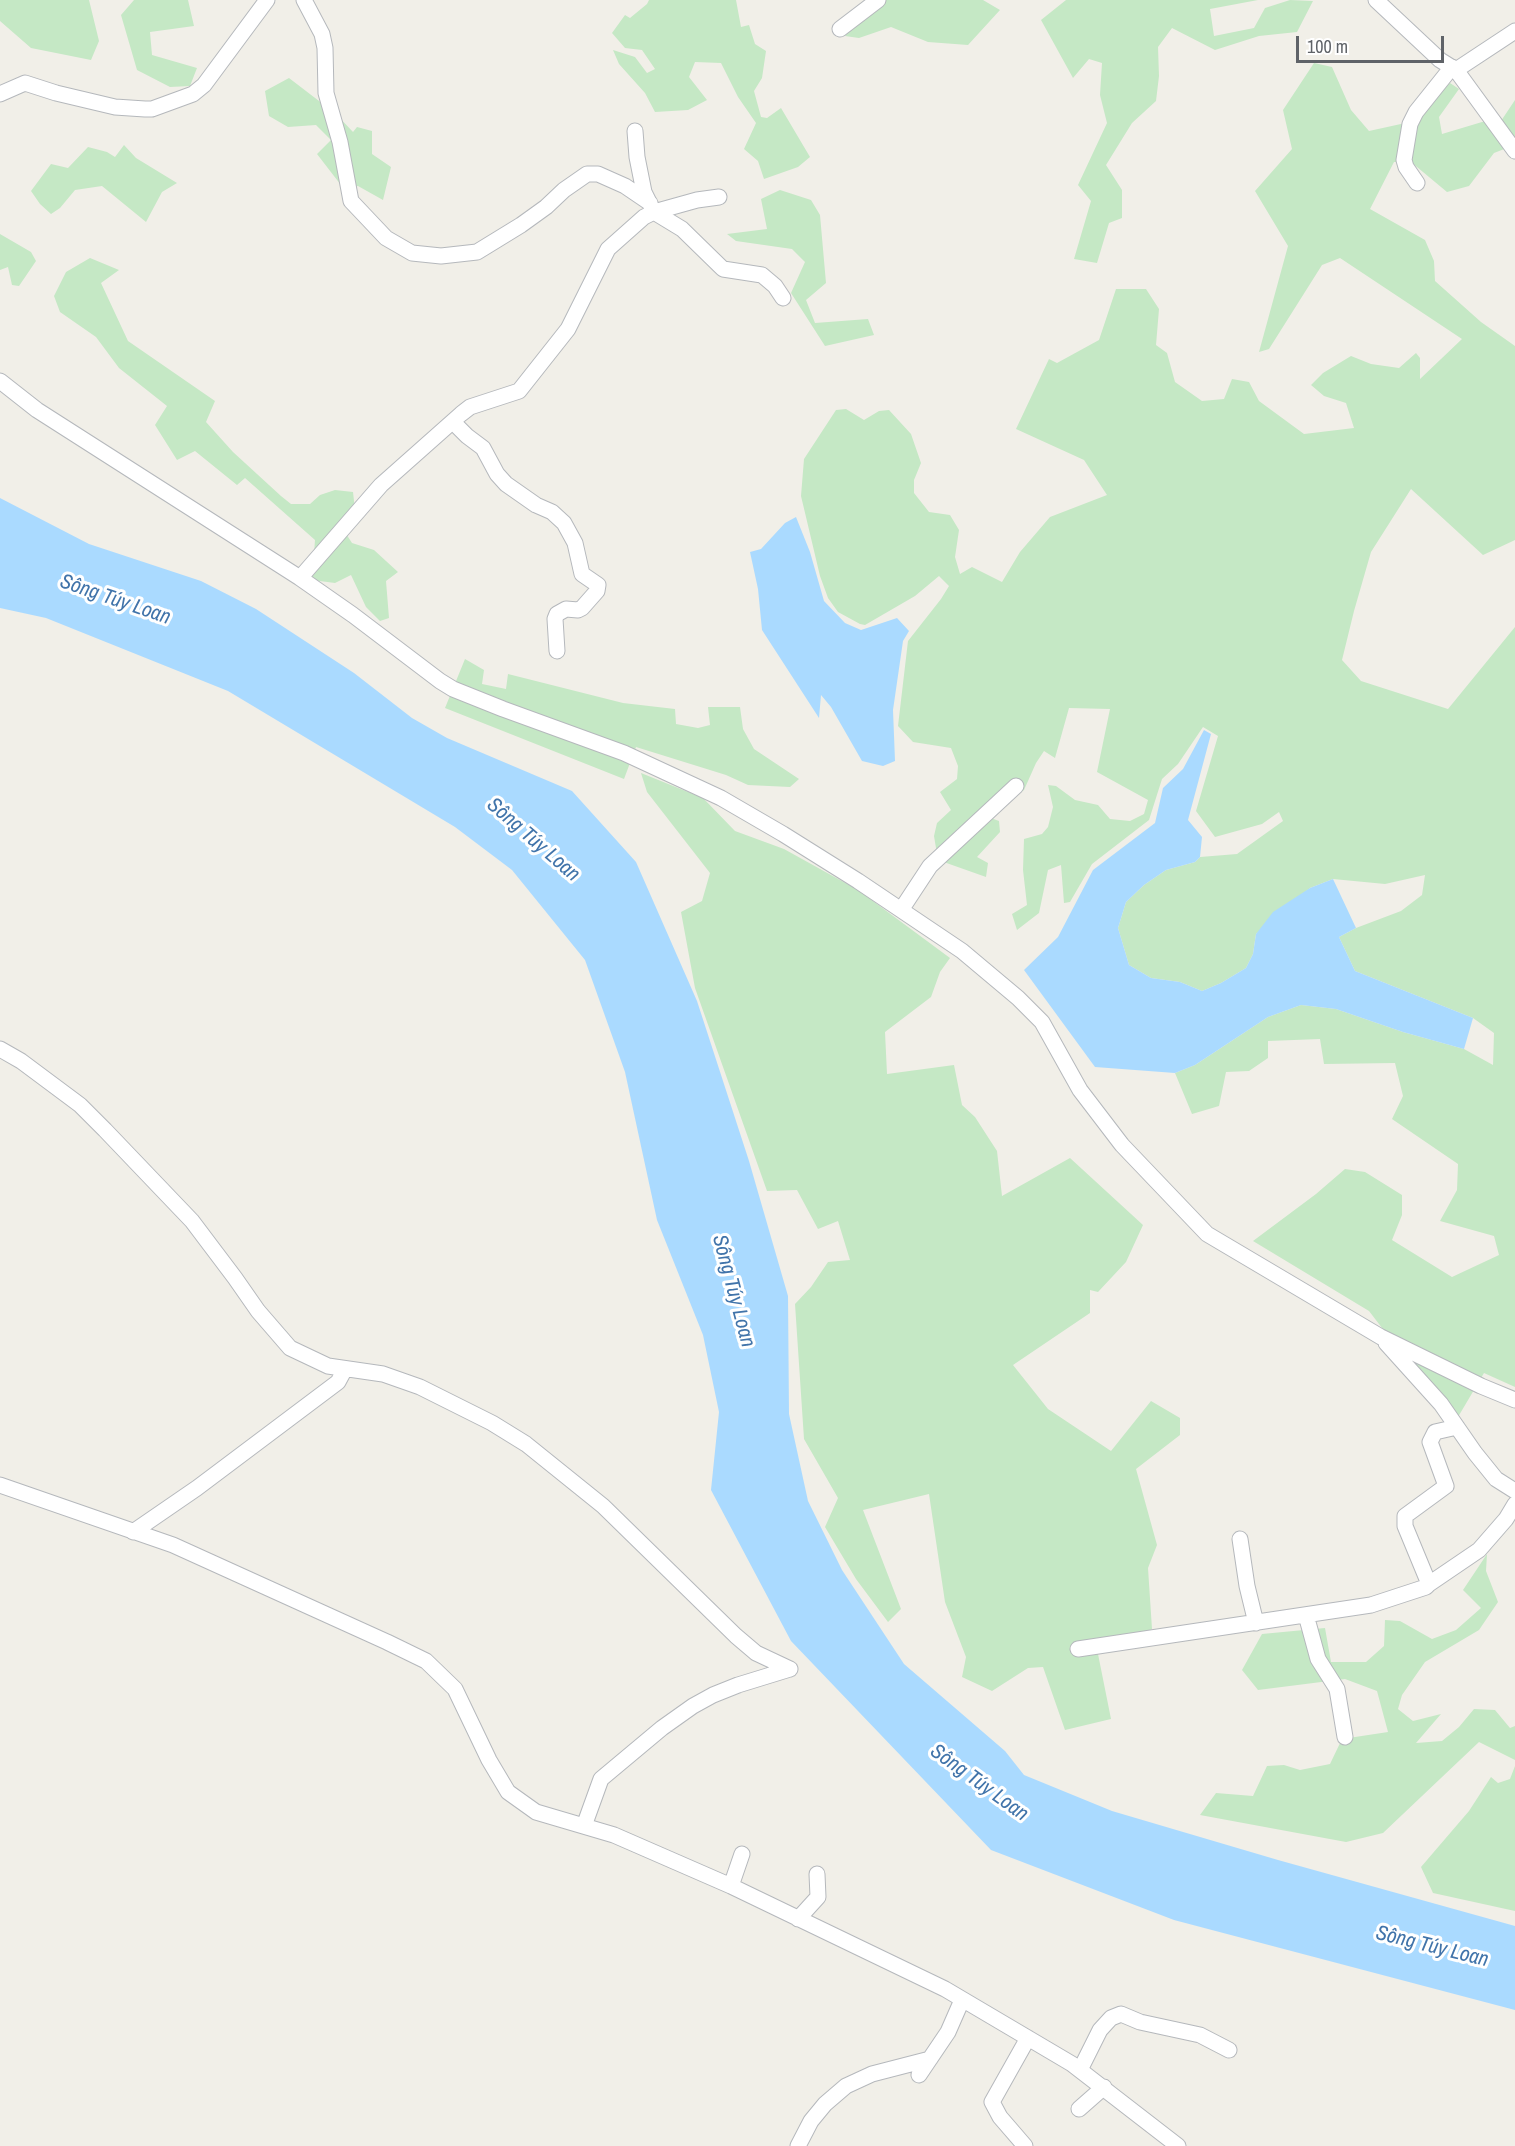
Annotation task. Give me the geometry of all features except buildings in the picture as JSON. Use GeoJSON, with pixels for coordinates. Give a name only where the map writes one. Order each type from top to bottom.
{"type":"FeatureCollection","features":[{"type":"Feature","properties":{"kind":"street"},"geometry":{"type":"LineString","coordinates":[[0,94],[25,83],[115,107],[152,109],[193,94],[204,85],[267,0]]}},
{"type":"Feature","properties":{"kind":"street"},"geometry":{"type":"LineString","coordinates":[[304,0],[322,34],[325,48],[326,93],[340,142],[351,201],[386,238],[412,253],[441,256],[477,252],[521,225],[586,174],[598,174],[626,186],[682,229],[723,269],[762,275],[775,286],[783,298]]}},
{"type":"Feature","properties":{"kind":"street"},"geometry":{"type":"LineString","coordinates":[[840,29],[878,0]]}},
{"type":"Feature","properties":{"kind":"street"},"geometry":{"type":"LineString","coordinates":[[1376,0],[1440,60],[1454,69],[1515,151]]}},
{"type":"Feature","properties":{"kind":"street"},"geometry":{"type":"LineString","coordinates":[[1418,183],[1406,167],[1404,160],[1410,124],[1416,112],[1454,69],[1515,31]]}},
{"type":"Feature","properties":{"kind":"street"},"geometry":{"type":"LineString","coordinates":[[635,130],[644,192],[652,208]]}},
{"type":"Feature","properties":{"kind":"street"},"geometry":{"type":"LineString","coordinates":[[300,578],[381,485],[470,407],[519,391],[568,329],[608,249],[652,208],[719,197]]}},
{"type":"Feature","properties":{"kind":"street"},"geometry":{"type":"LineString","coordinates":[[0,381],[37,410],[300,578],[353,615],[424,670],[453,688],[624,753],[721,798],[783,834],[962,951],[1018,998],[1042,1022],[1080,1090],[1122,1145],[1207,1234],[1381,1337],[1515,1400]]}},
{"type":"Feature","properties":{"kind":"street"},"geometry":{"type":"LineString","coordinates":[[453,422],[483,448],[497,474],[506,484],[536,505],[552,512],[564,523],[575,543],[582,574],[598,585],[597,591],[582,608],[566,609],[557,614],[555,619],[557,651]]}},
{"type":"Feature","properties":{"kind":"street"},"geometry":{"type":"LineString","coordinates":[[901,910],[930,866],[1016,786]]}},
{"type":"Feature","properties":{"kind":"street"},"geometry":{"type":"LineString","coordinates":[[0,1049],[21,1061],[80,1105],[105,1130],[192,1221],[258,1311],[290,1348],[328,1366],[383,1374],[420,1387],[492,1423],[526,1444],[603,1506],[736,1636],[756,1653],[790,1669],[713,1695],[662,1728],[601,1779],[584,1826]]}},
{"type":"Feature","properties":{"kind":"street"},"geometry":{"type":"LineString","coordinates":[[1381,1337],[1441,1404],[1496,1479],[1515,1491]]}},
{"type":"Feature","properties":{"kind":"street"},"geometry":{"type":"LineString","coordinates":[[133,1532],[197,1488],[338,1382],[345,1370]]}},
{"type":"Feature","properties":{"kind":"street"},"geometry":{"type":"LineString","coordinates":[[1429,1584],[1405,1526],[1405,1516],[1446,1486],[1430,1442],[1435,1432],[1457,1427]]}},
{"type":"Feature","properties":{"kind":"street"},"geometry":{"type":"LineString","coordinates":[[0,1485],[173,1545],[426,1661],[455,1689],[489,1760],[508,1792],[536,1812],[614,1835],[727,1884],[798,1919],[875,1965],[962,2000],[1080,2070],[1178,2146]]}},
{"type":"Feature","properties":{"kind":"street"},"geometry":{"type":"LineString","coordinates":[[1078,1649],[1371,1605],[1429,1584],[1479,1550],[1506,1519],[1515,1504]]}},
{"type":"Feature","properties":{"kind":"street"},"geometry":{"type":"LineString","coordinates":[[1240,1539],[1247,1586],[1256,1623]]}},
{"type":"Feature","properties":{"kind":"street"},"geometry":{"type":"LineString","coordinates":[[1305,1615],[1318,1659],[1337,1689],[1345,1737]]}},
{"type":"Feature","properties":{"kind":"street"},"geometry":{"type":"LineString","coordinates":[[727,1884],[737,1855]]}},
{"type":"Feature","properties":{"kind":"street"},"geometry":{"type":"LineString","coordinates":[[798,1919],[818,1897],[817,1874]]}},
{"type":"Feature","properties":{"kind":"street"},"geometry":{"type":"LineString","coordinates":[[918,2075],[948,2032],[962,2000]]}},
{"type":"Feature","properties":{"kind":"street"},"geometry":{"type":"LineString","coordinates":[[1080,2070],[1100,2030],[1111,2018],[1120,2014],[1140,2022],[1200,2035],[1229,2050]]}},
{"type":"Feature","properties":{"kind":"street"},"geometry":{"type":"LineString","coordinates":[[1025,2146],[1000,2117],[992,2102],[1028,2038]]}},
{"type":"Feature","properties":{"kind":"street"},"geometry":{"type":"LineString","coordinates":[[798,2146],[811,2121],[825,2104],[846,2086],[872,2074],[930,2059]]}},
{"type":"Feature","properties":{"kind":"street"},"geometry":{"type":"LineString","coordinates":[[1079,2109],[1104,2087]]}},
{"type":"Feature","properties":{"kind":"green space"},"geometry":{"type":"Polygon","coordinates":[[[0,0],[89,0],[99,41],[91,60],[31,48],[0,21],[0,0]]]}},
{"type":"Feature","properties":{"kind":"green space"},"geometry":{"type":"Polygon","coordinates":[[[134,0],[188,0],[194,26],[150,32],[152,55],[197,68],[190,86],[170,87],[137,70],[121,15],[134,0]]]}},
{"type":"Feature","properties":{"kind":"green space"},"geometry":{"type":"Polygon","coordinates":[[[649,0],[736,0],[741,27],[749,25],[755,44],[766,51],[762,78],[754,91],[761,117],[767,118],[781,108],[810,157],[798,167],[764,179],[758,161],[744,149],[756,123],[738,97],[721,63],[695,62],[689,77],[707,100],[688,110],[655,112],[645,93],[619,64],[613,50],[635,57],[647,73],[655,69],[642,50],[625,48],[612,33],[625,15],[630,18],[649,0]]]}},
{"type":"Feature","properties":{"kind":"green space"},"geometry":{"type":"Polygon","coordinates":[[[881,0],[983,0],[1000,10],[968,45],[928,42],[891,27],[859,38],[845,36],[869,7],[881,0]]]}},
{"type":"Feature","properties":{"kind":"green space"},"geometry":{"type":"Polygon","coordinates":[[[1066,0],[1258,0],[1210,9],[1214,36],[1254,28],[1265,8],[1290,0],[1313,1],[1297,32],[1259,36],[1215,50],[1172,28],[1158,47],[1159,76],[1156,101],[1132,123],[1106,165],[1122,190],[1122,218],[1109,223],[1097,263],[1074,259],[1091,201],[1078,185],[1107,123],[1100,95],[1102,63],[1089,59],[1073,78],[1041,20],[1066,0]]]}},
{"type":"Feature","properties":{"kind":"green space"},"geometry":{"type":"Polygon","coordinates":[[[1314,63],[1332,67],[1351,110],[1369,131],[1410,122],[1450,83],[1459,89],[1439,117],[1442,134],[1482,122],[1501,121],[1515,100],[1515,148],[1512,146],[1494,153],[1469,186],[1447,192],[1411,162],[1394,162],[1370,209],[1425,240],[1434,261],[1435,281],[1481,322],[1515,346],[1515,540],[1483,555],[1411,489],[1371,552],[1342,660],[1361,681],[1448,709],[1515,627],[1515,1387],[1484,1373],[1458,1417],[1402,1354],[1369,1311],[1253,1241],[1316,1194],[1345,1169],[1365,1172],[1402,1195],[1402,1215],[1392,1240],[1452,1277],[1499,1255],[1494,1236],[1440,1221],[1457,1190],[1458,1164],[1392,1119],[1403,1096],[1395,1063],[1324,1064],[1320,1039],[1268,1041],[1268,1058],[1249,1071],[1226,1072],[1219,1106],[1192,1114],[1175,1073],[1195,1065],[1268,1017],[1301,1005],[1336,1009],[1403,1032],[1464,1049],[1493,1065],[1494,1033],[1473,1018],[1355,971],[1339,937],[1401,911],[1422,895],[1425,875],[1385,884],[1333,879],[1310,888],[1256,934],[1253,954],[1246,968],[1202,991],[1180,982],[1151,978],[1129,965],[1118,928],[1126,902],[1144,885],[1166,870],[1195,862],[1200,857],[1237,854],[1283,821],[1279,812],[1262,824],[1215,837],[1196,811],[1218,736],[1203,727],[1178,764],[1162,779],[1149,820],[1092,864],[1070,902],[1064,903],[1061,865],[1048,870],[1039,913],[1017,930],[1012,914],[1027,905],[1023,870],[1024,839],[1042,834],[1048,827],[1053,807],[1048,785],[1056,786],[1075,800],[1098,805],[1110,819],[1130,821],[1144,814],[1148,800],[1097,772],[1110,709],[1069,708],[1055,758],[1044,751],[1024,790],[988,817],[999,821],[1000,832],[977,857],[988,863],[986,877],[938,860],[934,836],[937,823],[951,810],[940,792],[957,779],[958,766],[951,748],[913,742],[898,726],[908,641],[949,586],[939,576],[915,596],[865,625],[838,612],[828,598],[820,576],[801,496],[804,459],[836,410],[846,409],[864,420],[879,411],[889,410],[911,434],[921,463],[914,480],[914,493],[929,512],[950,515],[959,530],[955,557],[960,574],[972,567],[1002,582],[1020,552],[1050,517],[1107,495],[1084,460],[1016,429],[1049,359],[1057,363],[1099,340],[1116,289],[1146,289],[1159,309],[1156,345],[1167,353],[1175,382],[1202,401],[1224,399],[1232,379],[1249,382],[1259,401],[1304,434],[1354,428],[1346,403],[1324,396],[1311,385],[1323,373],[1351,356],[1371,364],[1399,368],[1416,353],[1420,358],[1420,379],[1462,339],[1340,258],[1322,265],[1269,349],[1259,352],[1288,246],[1255,191],[1292,149],[1283,110],[1314,63]]]}},
{"type":"Feature","properties":{"kind":"green space"},"geometry":{"type":"Polygon","coordinates":[[[289,78],[336,114],[353,132],[357,127],[372,131],[372,154],[391,167],[383,200],[358,186],[344,189],[317,154],[331,140],[316,125],[288,127],[269,116],[265,91],[289,78]]]}},
{"type":"Feature","properties":{"kind":"green space"},"geometry":{"type":"Polygon","coordinates":[[[124,145],[136,158],[177,183],[162,192],[146,222],[102,186],[75,190],[60,208],[51,214],[31,191],[51,164],[68,168],[88,147],[107,152],[115,157],[124,145]]]}},
{"type":"Feature","properties":{"kind":"green space"},"geometry":{"type":"Polygon","coordinates":[[[780,190],[811,200],[820,215],[826,283],[806,300],[815,323],[868,319],[874,335],[825,346],[791,293],[805,262],[792,249],[736,241],[727,234],[767,229],[761,199],[780,190]]]}},
{"type":"Feature","properties":{"kind":"green space"},"geometry":{"type":"Polygon","coordinates":[[[0,234],[31,252],[36,261],[19,286],[12,285],[8,267],[0,270],[0,234]]]}},
{"type":"Feature","properties":{"kind":"green space"},"geometry":{"type":"Polygon","coordinates":[[[90,258],[119,270],[101,283],[128,341],[215,401],[206,422],[233,452],[281,496],[291,504],[310,504],[320,495],[335,490],[353,492],[355,510],[341,526],[352,543],[374,550],[398,572],[386,581],[389,618],[380,621],[366,607],[351,575],[335,583],[312,580],[315,540],[245,478],[237,485],[195,451],[177,460],[155,425],[167,406],[119,368],[96,337],[60,312],[54,296],[66,272],[90,258]]]}},
{"type":"Feature","properties":{"kind":"green space"},"geometry":{"type":"Polygon","coordinates":[[[465,659],[484,670],[482,684],[506,689],[508,674],[623,703],[675,709],[676,724],[698,728],[710,725],[708,707],[740,707],[743,729],[754,749],[799,779],[790,787],[748,785],[726,775],[636,747],[624,779],[445,708],[465,659]]]}},
{"type":"Feature","properties":{"kind":"green space"},"geometry":{"type":"Polygon","coordinates":[[[641,773],[703,798],[735,831],[784,849],[858,890],[950,958],[940,972],[931,997],[885,1032],[887,1074],[954,1065],[962,1105],[975,1117],[997,1151],[1002,1196],[1070,1158],[1143,1225],[1126,1262],[1098,1292],[1090,1290],[1090,1313],[1013,1365],[1048,1409],[1111,1451],[1151,1401],[1180,1418],[1180,1435],[1136,1469],[1157,1545],[1148,1568],[1152,1629],[1098,1654],[1111,1719],[1065,1730],[1043,1667],[1028,1668],[992,1691],[962,1677],[966,1657],[945,1602],[929,1494],[863,1510],[901,1609],[888,1622],[856,1579],[825,1527],[838,1498],[804,1439],[795,1304],[811,1287],[828,1262],[850,1260],[838,1221],[818,1229],[797,1190],[767,1191],[695,988],[681,912],[702,901],[710,873],[647,792],[641,773]]]}},
{"type":"Feature","properties":{"kind":"green space"},"geometry":{"type":"Polygon","coordinates":[[[1487,1554],[1486,1571],[1498,1602],[1479,1630],[1425,1662],[1402,1695],[1398,1709],[1413,1721],[1441,1714],[1416,1743],[1442,1741],[1459,1727],[1474,1709],[1495,1710],[1510,1728],[1515,1726],[1515,1760],[1479,1742],[1383,1833],[1346,1842],[1200,1815],[1216,1793],[1253,1796],[1267,1766],[1284,1765],[1300,1770],[1330,1764],[1342,1739],[1388,1732],[1377,1691],[1345,1679],[1258,1690],[1242,1670],[1262,1634],[1325,1628],[1331,1662],[1366,1662],[1384,1646],[1385,1620],[1400,1621],[1432,1639],[1456,1630],[1481,1608],[1463,1590],[1487,1554]]]}},
{"type":"Feature","properties":{"kind":"green space"},"geometry":{"type":"Polygon","coordinates":[[[1515,1766],[1515,1911],[1433,1893],[1421,1867],[1469,1811],[1491,1777],[1498,1783],[1510,1779],[1515,1766]]]}},
{"type":"Feature","properties":{"kind":"water","name":"Sông Túy Loan"},"geometry":{"type":"Polygon","coordinates":[[[0,498],[89,544],[201,581],[256,609],[354,673],[412,718],[447,738],[572,791],[636,862],[697,1001],[749,1161],[788,1296],[789,1414],[808,1501],[842,1570],[904,1664],[1005,1751],[1024,1775],[1112,1811],[1515,1926],[1515,2010],[1174,1920],[991,1850],[791,1641],[711,1490],[719,1412],[703,1335],[657,1220],[625,1072],[585,960],[512,870],[455,827],[228,691],[46,618],[0,608],[0,498]]]}},
{"type":"Feature","properties":{"kind":"water"},"geometry":{"type":"Polygon","coordinates":[[[796,517],[810,552],[824,601],[845,623],[861,630],[897,618],[909,631],[903,641],[893,710],[895,761],[883,766],[862,761],[831,707],[821,695],[819,718],[762,630],[758,589],[750,552],[761,549],[785,523],[796,517]]]}},
{"type":"Feature","properties":{"kind":"water"},"geometry":{"type":"Polygon","coordinates":[[[1204,730],[1211,734],[1188,820],[1202,837],[1200,857],[1195,862],[1166,870],[1144,885],[1126,902],[1118,928],[1129,965],[1151,978],[1180,982],[1202,991],[1221,983],[1246,968],[1253,954],[1256,934],[1273,912],[1310,888],[1333,879],[1356,928],[1339,937],[1355,971],[1473,1018],[1464,1049],[1403,1032],[1336,1009],[1301,1005],[1268,1017],[1195,1065],[1175,1073],[1095,1067],[1024,970],[1058,937],[1093,870],[1155,823],[1163,788],[1183,769],[1204,730]]]}}]}
